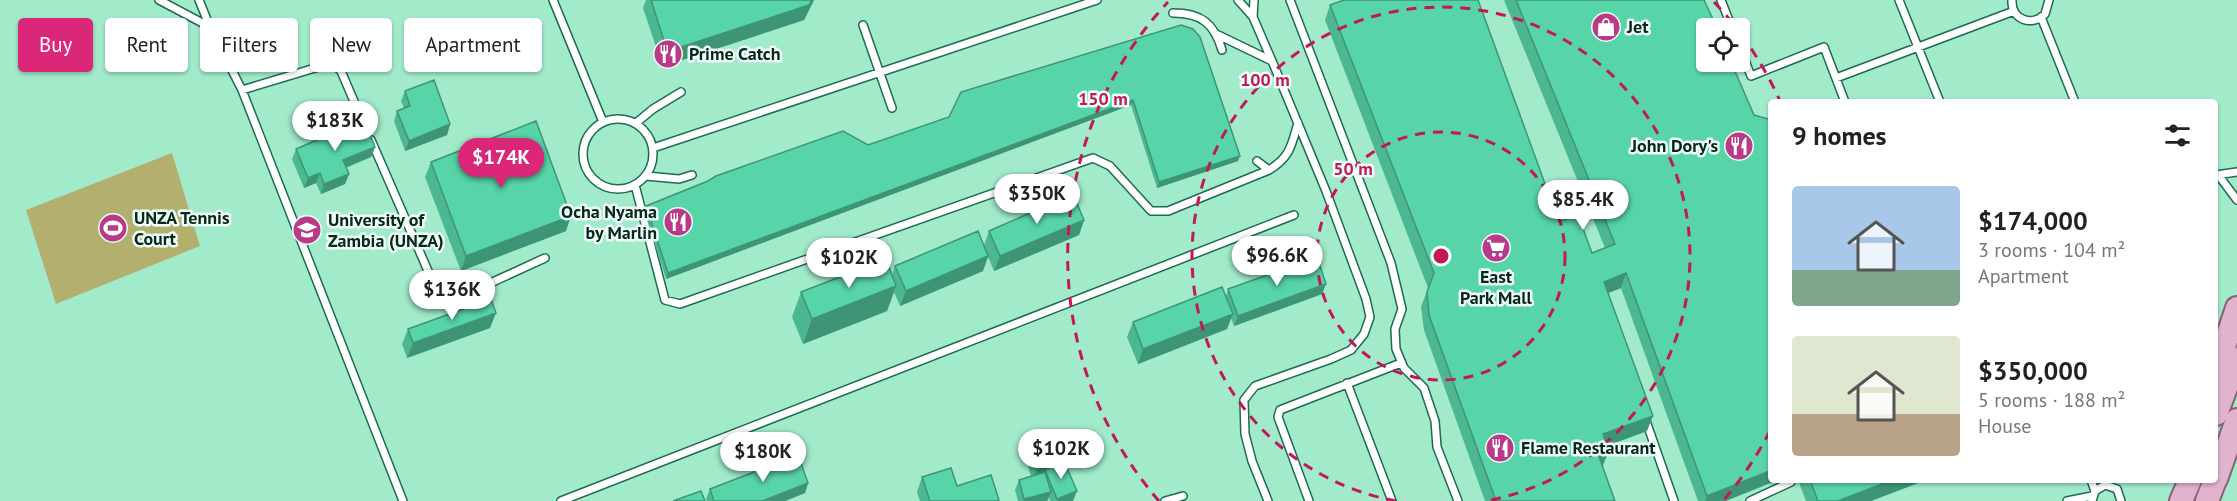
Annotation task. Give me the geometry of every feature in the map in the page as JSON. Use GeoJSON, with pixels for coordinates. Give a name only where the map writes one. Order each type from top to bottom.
{"type":"FeatureCollection","features":[{"type":"Feature","properties":{"kind":"main road"},"geometry":{"type":"LineString","coordinates":[[2218,365],[2237,308]]}},
{"type":"Feature","properties":{"kind":"main road"},"geometry":{"type":"LineString","coordinates":[[2218,409],[2237,359]]}},
{"type":"Feature","properties":{"kind":"main road"},"geometry":{"type":"LineString","coordinates":[[2218,477],[2237,420]]}},
{"type":"Feature","properties":{"kind":"main road"},"geometry":{"type":"LineString","coordinates":[[2218,480],[2237,441]]}},
{"type":"Feature","properties":{"kind":"main road"},"geometry":{"type":"LineString","coordinates":[[2181,501],[2189,483]]}},
{"type":"Feature","properties":{"kind":"lane"},"geometry":{"type":"LineString","coordinates":[[159,0],[200,22]]}},
{"type":"Feature","properties":{"kind":"lane"},"geometry":{"type":"LineString","coordinates":[[199,0],[206,18]]}},
{"type":"Feature","properties":{"kind":"lane"},"geometry":{"type":"LineString","coordinates":[[553,0],[603,122]]}},
{"type":"Feature","properties":{"kind":"lane"},"geometry":{"type":"LineString","coordinates":[[653,148],[1097,0]]}},
{"type":"Feature","properties":{"kind":"lane"},"geometry":{"type":"LineString","coordinates":[[1238,0],[1254,17],[1326,191],[1366,299],[1370,317],[1364,334],[1351,350],[1255,386],[1244,400],[1245,434],[1252,461],[1268,501]]}},
{"type":"Feature","properties":{"kind":"lane"},"geometry":{"type":"LineString","coordinates":[[1254,0],[1254,17]]}},
{"type":"Feature","properties":{"kind":"lane"},"geometry":{"type":"LineString","coordinates":[[1290,0],[1391,263],[1402,309],[1395,339],[1401,363],[1410,376],[1424,388],[1436,421],[1437,447],[1458,501]]}},
{"type":"Feature","properties":{"kind":"lane"},"geometry":{"type":"LineString","coordinates":[[1721,0],[1728,18]]}},
{"type":"Feature","properties":{"kind":"lane"},"geometry":{"type":"LineString","coordinates":[[1899,0],[1939,99]]}},
{"type":"Feature","properties":{"kind":"lane"},"geometry":{"type":"LineString","coordinates":[[2012,0],[2014,11],[2018,16],[2029,21],[2042,17],[2048,9],[2049,0]]}},
{"type":"Feature","properties":{"kind":"lane"},"geometry":{"type":"LineString","coordinates":[[1836,78],[2014,11]]}},
{"type":"Feature","properties":{"kind":"lane"},"geometry":{"type":"LineString","coordinates":[[1173,13],[1191,13],[1206,21],[1222,50]]}},
{"type":"Feature","properties":{"kind":"lane"},"geometry":{"type":"LineString","coordinates":[[2042,17],[2074,99]]}},
{"type":"Feature","properties":{"kind":"lane"},"geometry":{"type":"LineString","coordinates":[[863,24],[892,108]]}},
{"type":"Feature","properties":{"kind":"lane"},"geometry":{"type":"LineString","coordinates":[[1214,33],[1272,61]]}},
{"type":"Feature","properties":{"kind":"lane"},"geometry":{"type":"LineString","coordinates":[[1749,72],[1751,76],[1824,47],[1844,99]]}},
{"type":"Feature","properties":{"kind":"lane"},"geometry":{"type":"LineString","coordinates":[[242,90],[325,65],[334,65],[341,71],[435,287],[442,297],[450,299],[460,297],[545,258]]}},
{"type":"Feature","properties":{"kind":"lane"},"geometry":{"type":"LineString","coordinates":[[233,72],[242,90],[403,501]]}},
{"type":"Feature","properties":{"kind":"lane"},"geometry":{"type":"LineString","coordinates":[[636,123],[653,109],[681,92]]}},
{"type":"Feature","properties":{"kind":"lane"},"geometry":{"type":"LineString","coordinates":[[621,118],[636,123],[647,134],[653,148],[651,167],[642,182],[627,189],[610,188],[595,180],[588,173],[583,148],[590,133],[603,122],[621,118]]}},
{"type":"Feature","properties":{"kind":"lane"},"geometry":{"type":"LineString","coordinates":[[635,185],[666,300],[680,304],[1093,158],[1110,166],[1152,211],[1168,211],[1269,170],[1283,161],[1292,146],[1298,123]]}},
{"type":"Feature","properties":{"kind":"lane"},"geometry":{"type":"LineString","coordinates":[[1257,161],[1269,170]]}},
{"type":"Feature","properties":{"kind":"lane"},"geometry":{"type":"LineString","coordinates":[[2218,175],[2237,172]]}},
{"type":"Feature","properties":{"kind":"lane"},"geometry":{"type":"LineString","coordinates":[[646,176],[678,179],[692,175]]}},
{"type":"Feature","properties":{"kind":"lane"},"geometry":{"type":"LineString","coordinates":[[2218,176],[2237,200]]}},
{"type":"Feature","properties":{"kind":"lane"},"geometry":{"type":"LineString","coordinates":[[561,501],[1294,215]]}},
{"type":"Feature","properties":{"kind":"lane"},"geometry":{"type":"LineString","coordinates":[[1309,501],[1278,417],[1280,410],[1401,363]]}},
{"type":"Feature","properties":{"kind":"lane"},"geometry":{"type":"LineString","coordinates":[[1347,384],[1392,501]]}},
{"type":"Feature","properties":{"kind":"lane"},"geometry":{"type":"LineString","coordinates":[[1644,416],[1674,501]]}},
{"type":"Feature","properties":{"kind":"lane"},"geometry":{"type":"LineString","coordinates":[[1750,501],[1789,483]]}},
{"type":"Feature","properties":{"kind":"lane"},"geometry":{"type":"LineString","coordinates":[[2119,483],[2117,489],[2121,501]]}},
{"type":"Feature","properties":{"kind":"lane"},"geometry":{"type":"LineString","coordinates":[[2067,501],[2093,496],[2105,485],[2117,489]]}},
{"type":"Feature","properties":{"kind":"lane"},"geometry":{"type":"LineString","coordinates":[[1165,501],[1183,496]]}},
{"type":"Feature","properties":{"kind":"shaded area","name":"UNZA Tennis Court"},"geometry":{"type":"Polygon","coordinates":[[[172,153],[200,246],[56,304],[26,210],[172,153]]]}},
{"type":"Feature","properties":{"kind":"building"},"geometry":{"type":"Polygon","coordinates":[[[651,0],[812,0],[809,5],[674,49],[665,44],[651,0]]]}},
{"type":"Feature","properties":{"kind":"building","name":"East Park Mall"},"geometry":{"type":"Polygon","coordinates":[[[1344,0],[1478,0],[1559,222],[1578,215],[1592,253],[1615,244],[1516,0],[1704,0],[1712,18],[1696,18],[1696,72],[1735,72],[1754,115],[1768,119],[1768,472],[1707,496],[1626,273],[1604,282],[1653,416],[1603,434],[1609,450],[1598,454],[1615,501],[1496,501],[1429,315],[1427,292],[1434,273],[1330,5],[1344,0]]]}},
{"type":"Feature","properties":{"kind":"building"},"geometry":{"type":"Polygon","coordinates":[[[1181,25],[1193,29],[1200,37],[1240,156],[1159,182],[1133,100],[668,273],[646,206],[716,176],[843,131],[868,145],[949,117],[961,92],[1181,25]]]}},
{"type":"Feature","properties":{"kind":"building"},"geometry":{"type":"Polygon","coordinates":[[[434,80],[450,124],[409,141],[397,111],[410,106],[405,91],[434,80]]]}},
{"type":"Feature","properties":{"kind":"building"},"geometry":{"type":"Polygon","coordinates":[[[364,120],[375,147],[343,160],[349,174],[324,184],[320,173],[308,178],[296,149],[364,120]]]}},
{"type":"Feature","properties":{"kind":"building"},"geometry":{"type":"Polygon","coordinates":[[[536,121],[571,216],[466,256],[431,162],[536,121]]]}},
{"type":"Feature","properties":{"kind":"building"},"geometry":{"type":"Polygon","coordinates":[[[1073,194],[1084,220],[1000,256],[989,231],[1073,194]]]}},
{"type":"Feature","properties":{"kind":"building"},"geometry":{"type":"Polygon","coordinates":[[[978,231],[988,256],[906,291],[895,266],[978,231]]]}},
{"type":"Feature","properties":{"kind":"building"},"geometry":{"type":"Polygon","coordinates":[[[1317,257],[1326,284],[1238,316],[1228,289],[1317,257]]]}},
{"type":"Feature","properties":{"kind":"building"},"geometry":{"type":"Polygon","coordinates":[[[886,259],[896,286],[812,319],[801,292],[886,259]]]}},
{"type":"Feature","properties":{"kind":"building"},"geometry":{"type":"Polygon","coordinates":[[[1222,287],[1233,314],[1143,349],[1133,322],[1222,287]]]}},
{"type":"Feature","properties":{"kind":"building"},"geometry":{"type":"Polygon","coordinates":[[[491,299],[496,313],[413,343],[408,329],[491,299]]]}},
{"type":"Feature","properties":{"kind":"building"},"geometry":{"type":"Polygon","coordinates":[[[1062,444],[1067,459],[1037,470],[1031,456],[1062,444]]]}},
{"type":"Feature","properties":{"kind":"building"},"geometry":{"type":"Polygon","coordinates":[[[798,455],[808,483],[762,501],[714,501],[710,489],[798,455]]]}},
{"type":"Feature","properties":{"kind":"building"},"geometry":{"type":"Polygon","coordinates":[[[1064,461],[1077,491],[1057,499],[1045,470],[1064,461]]]}},
{"type":"Feature","properties":{"kind":"building"},"geometry":{"type":"Polygon","coordinates":[[[951,468],[957,486],[991,475],[999,500],[930,501],[922,477],[951,468]]]}},
{"type":"Feature","properties":{"kind":"building"},"geometry":{"type":"Polygon","coordinates":[[[1045,472],[1051,492],[1024,499],[1019,480],[1045,472]]]}},
{"type":"Feature","properties":{"kind":"building"},"geometry":{"type":"Polygon","coordinates":[[[1811,483],[1884,483],[1838,501],[1818,501],[1811,483]]]}},
{"type":"Feature","properties":{"kind":"building"},"geometry":{"type":"Polygon","coordinates":[[[701,491],[705,501],[673,501],[701,491]]]}},
{"type":"Feature","properties":{"kind":"place","name":"Jet"},"geometry":{"type":"Point","coordinates":[1606,27]}},
{"type":"Feature","properties":{"kind":"place","name":"Prime Catch"},"geometry":{"type":"Point","coordinates":[668,54]}},
{"type":"Feature","properties":{"kind":"place","name":"John Dory's"},"geometry":{"type":"Point","coordinates":[1739,146]}},
{"type":"Feature","properties":{"kind":"place","name":"Ocha Nyama by Marlin"},"geometry":{"type":"Point","coordinates":[678,222]}},
{"type":"Feature","properties":{"kind":"place","name":"UNZA Tennis Court"},"geometry":{"type":"Point","coordinates":[113,228]}},
{"type":"Feature","properties":{"kind":"place","name":"University of Zambia (UNZA)"},"geometry":{"type":"Point","coordinates":[307,230]}},
{"type":"Feature","properties":{"kind":"place","name":"East Park Mall"},"geometry":{"type":"Point","coordinates":[1496,248]}},
{"type":"Feature","properties":{"kind":"place","name":"Flame Restaurant"},"geometry":{"type":"Point","coordinates":[1500,448]}}]}
